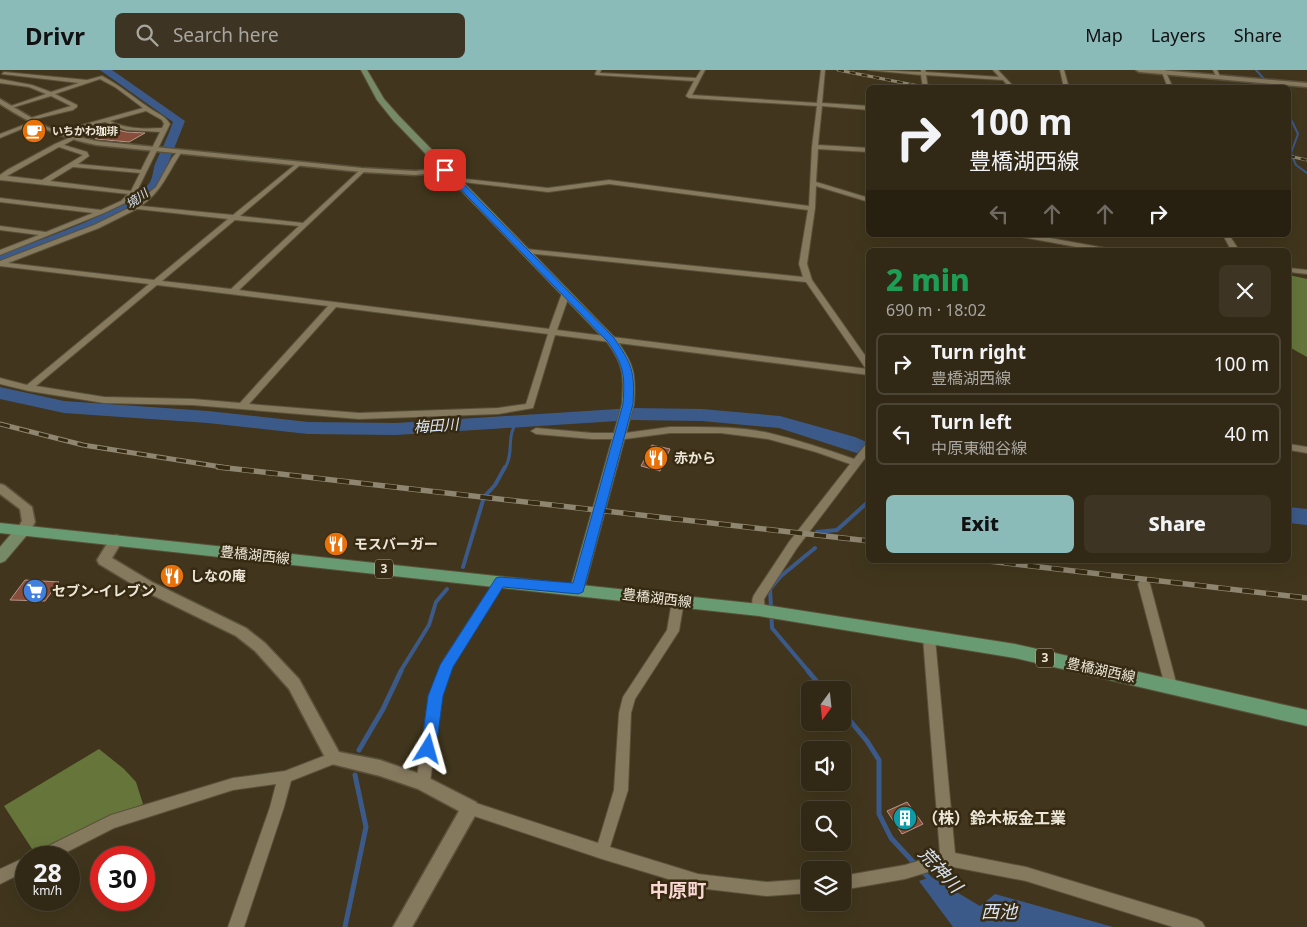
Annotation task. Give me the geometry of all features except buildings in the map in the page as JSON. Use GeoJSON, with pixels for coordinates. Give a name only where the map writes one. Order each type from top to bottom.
{"type":"FeatureCollection","features":[{"type":"Feature","properties":{"kind":"main road"},"geometry":{"type":"LineString","coordinates":[[364,70],[386,106],[445,170],[611,340],[624,358],[630,379],[628,404],[578,589]]}},
{"type":"Feature","properties":{"kind":"main road","name":"豊橋湖西線"},"geometry":{"type":"LineString","coordinates":[[0,528],[578,589],[769,612],[1015,651],[1307,718]]}},
{"type":"Feature","properties":{"kind":"main road"},"geometry":{"type":"LineString","coordinates":[[0,557],[22,530]]}},
{"type":"Feature","properties":{"kind":"street"},"geometry":{"type":"LineString","coordinates":[[0,253],[123,202],[133,193],[167,124],[164,119],[147,109],[117,86],[100,77],[29,70],[6,73]]}},
{"type":"Feature","properties":{"kind":"street"},"geometry":{"type":"LineString","coordinates":[[599,70],[597,74],[699,80]]}},
{"type":"Feature","properties":{"kind":"street"},"geometry":{"type":"LineString","coordinates":[[703,70],[689,96],[866,108]]}},
{"type":"Feature","properties":{"kind":"street"},"geometry":{"type":"LineString","coordinates":[[824,70],[815,146],[812,208],[803,264],[808,280],[866,363]]}},
{"type":"Feature","properties":{"kind":"street"},"geometry":{"type":"LineString","coordinates":[[870,70],[924,72],[1003,79]]}},
{"type":"Feature","properties":{"kind":"street"},"geometry":{"type":"LineString","coordinates":[[995,70],[1010,85]]}},
{"type":"Feature","properties":{"kind":"street"},"geometry":{"type":"LineString","coordinates":[[1062,70],[1066,85]]}},
{"type":"Feature","properties":{"kind":"street"},"geometry":{"type":"LineString","coordinates":[[1139,70],[1307,85]]}},
{"type":"Feature","properties":{"kind":"street"},"geometry":{"type":"LineString","coordinates":[[1215,70],[1219,77]]}},
{"type":"Feature","properties":{"kind":"street"},"geometry":{"type":"LineString","coordinates":[[1163,71],[1170,85]]}},
{"type":"Feature","properties":{"kind":"street"},"geometry":{"type":"LineString","coordinates":[[924,72],[926,85]]}},
{"type":"Feature","properties":{"kind":"street"},"geometry":{"type":"LineString","coordinates":[[6,73],[87,82]]}},
{"type":"Feature","properties":{"kind":"street"},"geometry":{"type":"LineString","coordinates":[[10,108],[100,77]]}},
{"type":"Feature","properties":{"kind":"street"},"geometry":{"type":"LineString","coordinates":[[0,81],[30,86],[75,106],[71,109],[31,121],[0,136]]}},
{"type":"Feature","properties":{"kind":"street"},"geometry":{"type":"LineString","coordinates":[[0,101],[31,121],[55,134],[70,139],[155,151],[297,165],[415,173],[445,170]]}},
{"type":"Feature","properties":{"kind":"street"},"geometry":{"type":"LineString","coordinates":[[55,134],[147,109]]}},
{"type":"Feature","properties":{"kind":"street"},"geometry":{"type":"LineString","coordinates":[[105,120],[126,129],[144,131],[164,130]]}},
{"type":"Feature","properties":{"kind":"street"},"geometry":{"type":"LineString","coordinates":[[1,178],[8,171],[70,139]]}},
{"type":"Feature","properties":{"kind":"street"},"geometry":{"type":"LineString","coordinates":[[42,183],[86,156],[85,153],[57,145]]}},
{"type":"Feature","properties":{"kind":"street"},"geometry":{"type":"LineString","coordinates":[[815,146],[866,150]]}},
{"type":"Feature","properties":{"kind":"street"},"geometry":{"type":"LineString","coordinates":[[0,264],[95,227],[136,207],[156,191],[162,183],[168,166],[176,153]]}},
{"type":"Feature","properties":{"kind":"street"},"geometry":{"type":"LineString","coordinates":[[73,164],[144,172]]}},
{"type":"Feature","properties":{"kind":"street"},"geometry":{"type":"LineString","coordinates":[[29,388],[297,165]]}},
{"type":"Feature","properties":{"kind":"street"},"geometry":{"type":"LineString","coordinates":[[233,292],[363,170]]}},
{"type":"Feature","properties":{"kind":"street"},"geometry":{"type":"LineString","coordinates":[[1,178],[133,193]]}},
{"type":"Feature","properties":{"kind":"street"},"geometry":{"type":"LineString","coordinates":[[456,180],[548,190],[608,182],[812,208]]}},
{"type":"Feature","properties":{"kind":"street"},"geometry":{"type":"LineString","coordinates":[[812,183],[866,199]]}},
{"type":"Feature","properties":{"kind":"street"},"geometry":{"type":"LineString","coordinates":[[0,200],[102,212]]}},
{"type":"Feature","properties":{"kind":"street"},"geometry":{"type":"LineString","coordinates":[[136,207],[305,226]]}},
{"type":"Feature","properties":{"kind":"street"},"geometry":{"type":"LineString","coordinates":[[0,228],[47,234]]}},
{"type":"Feature","properties":{"kind":"street"},"geometry":{"type":"LineString","coordinates":[[1036,237],[1087,244],[1099,248]]}},
{"type":"Feature","properties":{"kind":"street"},"geometry":{"type":"LineString","coordinates":[[1227,237],[1234,248]]}},
{"type":"Feature","properties":{"kind":"street"},"geometry":{"type":"LineString","coordinates":[[526,251],[808,280]]}},
{"type":"Feature","properties":{"kind":"street"},"geometry":{"type":"LineString","coordinates":[[0,264],[158,282],[866,372]]}},
{"type":"Feature","properties":{"kind":"street"},"geometry":{"type":"LineString","coordinates":[[1291,270],[1307,272]]}},
{"type":"Feature","properties":{"kind":"street"},"geometry":{"type":"LineString","coordinates":[[0,381],[29,388],[104,400],[193,402],[360,416],[498,411],[530,406],[552,332],[566,293]]}},
{"type":"Feature","properties":{"kind":"street"},"geometry":{"type":"LineString","coordinates":[[242,406],[334,304]]}},
{"type":"Feature","properties":{"kind":"street"},"geometry":{"type":"LineString","coordinates":[[536,431],[619,434],[670,430],[722,430],[768,436],[857,461]]}},
{"type":"Feature","properties":{"kind":"street"},"geometry":{"type":"LineString","coordinates":[[1291,447],[1307,450]]}},
{"type":"Feature","properties":{"kind":"street"},"geometry":{"type":"LineString","coordinates":[[769,612],[758,598],[793,545],[866,450]]}},
{"type":"Feature","properties":{"kind":"street"},"geometry":{"type":"LineString","coordinates":[[0,488],[26,507],[29,522],[22,530]]}},
{"type":"Feature","properties":{"kind":"street"},"geometry":{"type":"LineString","coordinates":[[116,540],[104,560],[147,586],[241,632],[260,647],[294,684],[334,758]]}},
{"type":"Feature","properties":{"kind":"street"},"geometry":{"type":"LineString","coordinates":[[424,783],[436,696],[447,665],[500,582]]}},
{"type":"Feature","properties":{"kind":"street"},"geometry":{"type":"LineString","coordinates":[[1144,584],[1171,686]]}},
{"type":"Feature","properties":{"kind":"street"},"geometry":{"type":"LineString","coordinates":[[602,852],[621,790],[625,713],[629,697],[672,631],[678,601]]}},
{"type":"Feature","properties":{"kind":"street"},"geometry":{"type":"LineString","coordinates":[[929,638],[948,859]]}},
{"type":"Feature","properties":{"kind":"street"},"geometry":{"type":"LineString","coordinates":[[63,846],[111,822],[233,784],[285,777],[334,758],[380,768],[424,783],[470,808],[602,852],[698,881],[767,889],[801,887]]}},
{"type":"Feature","properties":{"kind":"street"},"geometry":{"type":"LineString","coordinates":[[236,927],[271,826],[285,777]]}},
{"type":"Feature","properties":{"kind":"street"},"geometry":{"type":"LineString","coordinates":[[402,927],[470,808]]}},
{"type":"Feature","properties":{"kind":"street"},"geometry":{"type":"LineString","coordinates":[[851,882],[908,871],[948,859],[1026,874],[1197,927]]}},
{"type":"Feature","properties":{"kind":"street"},"geometry":{"type":"LineString","coordinates":[[0,876],[15,869]]}},
{"type":"Feature","properties":{"kind":"green space"},"geometry":{"type":"Polygon","coordinates":[[[1291,275],[1307,279],[1307,357],[1291,348],[1291,275]]]}},
{"type":"Feature","properties":{"kind":"green space"},"geometry":{"type":"Polygon","coordinates":[[[99,749],[124,769],[136,782],[143,804],[48,846],[30,846],[4,806],[99,749]]]}},
{"type":"Feature","properties":{"kind":"water","name":"西池"},"geometry":{"type":"Polygon","coordinates":[[[931,877],[980,906],[995,894],[1113,927],[953,927],[919,881],[931,877]]]}},
{"type":"Feature","properties":{"kind":"waterway","name":"境川"},"geometry":{"type":"LineString","coordinates":[[0,260],[80,229],[129,207],[147,194],[157,182],[161,166],[179,121],[105,70]]}},
{"type":"Feature","properties":{"kind":"waterway"},"geometry":{"type":"LineString","coordinates":[[1256,70],[1266,81]]}},
{"type":"Feature","properties":{"kind":"waterway"},"geometry":{"type":"LineString","coordinates":[[1291,119],[1298,134],[1291,153]]}},
{"type":"Feature","properties":{"kind":"waterway"},"geometry":{"type":"LineString","coordinates":[[1291,153],[1296,165],[1307,173]]}},
{"type":"Feature","properties":{"kind":"waterway","name":"梅田川"},"geometry":{"type":"LineString","coordinates":[[0,393],[64,407],[208,417],[308,428],[396,429],[633,414],[702,415],[780,422],[848,442],[856,447],[866,449]]}},
{"type":"Feature","properties":{"kind":"waterway"},"geometry":{"type":"LineString","coordinates":[[505,468],[508,462],[512,432],[518,420]]}},
{"type":"Feature","properties":{"kind":"waterway"},"geometry":{"type":"LineString","coordinates":[[463,567],[484,497],[495,485],[505,467]]}},
{"type":"Feature","properties":{"kind":"waterway","name":"荒神川"},"geometry":{"type":"LineString","coordinates":[[817,532],[837,530],[866,504]]}},
{"type":"Feature","properties":{"kind":"waterway","name":"梅田川"},"geometry":{"type":"LineString","coordinates":[[1291,515],[1307,517]]}},
{"type":"Feature","properties":{"kind":"waterway","name":"荒神川"},"geometry":{"type":"LineString","coordinates":[[809,672],[772,628],[770,589],[781,576],[815,548]]}},
{"type":"Feature","properties":{"kind":"waterway"},"geometry":{"type":"LineString","coordinates":[[400,672],[429,625],[436,602],[447,589]]}},
{"type":"Feature","properties":{"kind":"waterway"},"geometry":{"type":"LineString","coordinates":[[359,750],[383,709],[401,671]]}},
{"type":"Feature","properties":{"kind":"waterway","name":"荒神川"},"geometry":{"type":"LineString","coordinates":[[808,671],[816,681]]}},
{"type":"Feature","properties":{"kind":"waterway","name":"荒神川"},"geometry":{"type":"LineString","coordinates":[[851,722],[867,741],[879,760],[879,814],[891,838],[916,865]]}},
{"type":"Feature","properties":{"kind":"waterway"},"geometry":{"type":"LineString","coordinates":[[345,927],[366,827],[355,775]]}},
{"type":"Feature","properties":{"kind":"waterway","name":"荒神川"},"geometry":{"type":"LineString","coordinates":[[921,870],[932,881]]}},
{"type":"Feature","properties":{"kind":"railway"},"geometry":{"type":"LineString","coordinates":[[838,70],[914,85]]}},
{"type":"Feature","properties":{"kind":"railway"},"geometry":{"type":"LineString","coordinates":[[1291,156],[1307,160]]}},
{"type":"Feature","properties":{"kind":"railway"},"geometry":{"type":"LineString","coordinates":[[0,424],[83,445],[228,468]]}},
{"type":"Feature","properties":{"kind":"railway"},"geometry":{"type":"LineString","coordinates":[[218,467],[866,541]]}},
{"type":"Feature","properties":{"kind":"railway"},"geometry":{"type":"LineString","coordinates":[[1006,563],[1307,598]]}},
{"type":"Feature","properties":{"kind":"place","name":"いちかわ珈琲"},"geometry":{"type":"Point","coordinates":[34,131]}},
{"type":"Feature","properties":{"kind":"place","name":"赤から"},"geometry":{"type":"Point","coordinates":[656,458]}},
{"type":"Feature","properties":{"kind":"place","name":"モスバーガー"},"geometry":{"type":"Point","coordinates":[336,544]}},
{"type":"Feature","properties":{"kind":"place","name":"しなの庵"},"geometry":{"type":"Point","coordinates":[172,576]}},
{"type":"Feature","properties":{"kind":"place","name":"セブン-イレブン"},"geometry":{"type":"Point","coordinates":[35,591]}},
{"type":"Feature","properties":{"kind":"place","name":"（株）鈴木板金工業"},"geometry":{"type":"Point","coordinates":[905,818]}},
{"type":"Feature","properties":{"kind":"district","name":"中原町"},"geometry":{"type":"Point","coordinates":[678,890]}},
{"type":"Feature","properties":{"kind":"route"},"geometry":{"type":"LineString","coordinates":[[428,749],[436,696],[447,665],[500,582],[578,589],[628,404],[630,379],[624,358],[611,340],[445,170]]}}]}
